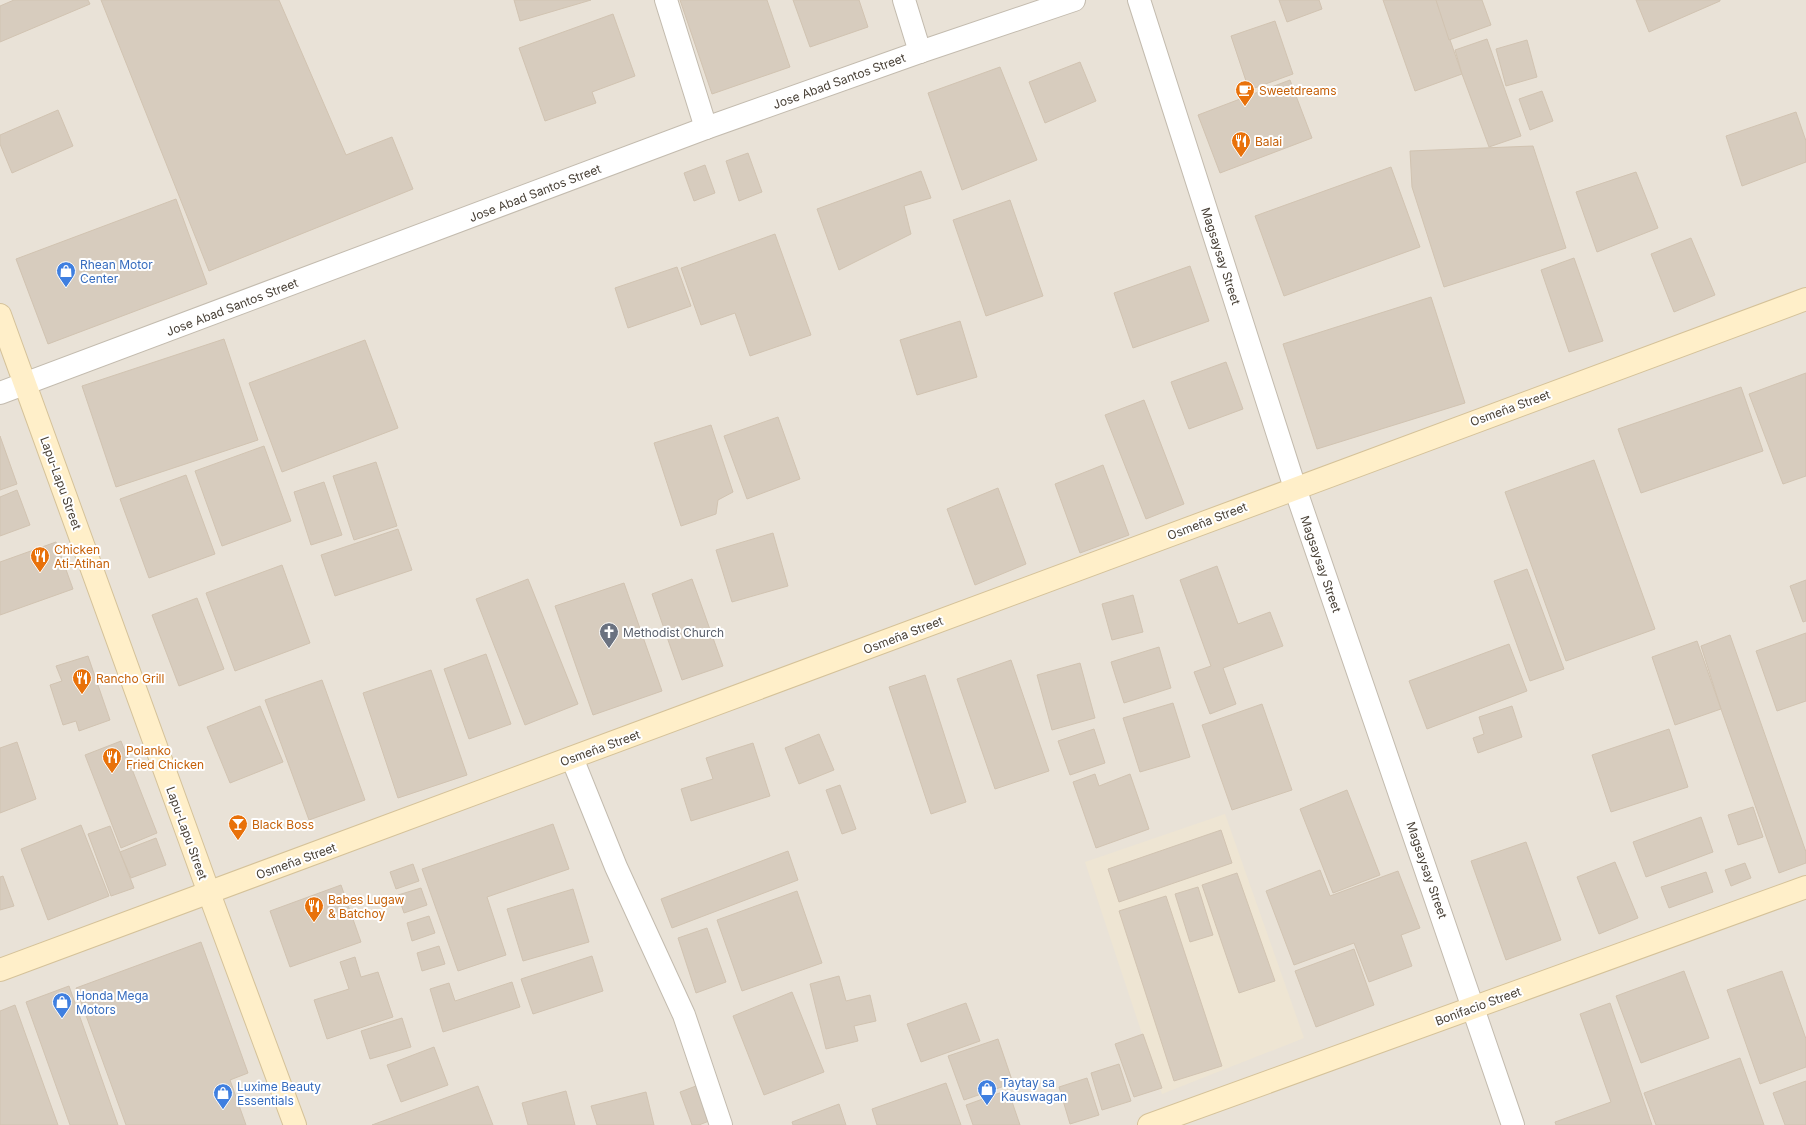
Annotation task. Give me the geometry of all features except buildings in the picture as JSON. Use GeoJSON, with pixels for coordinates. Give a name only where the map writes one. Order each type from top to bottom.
{"type":"FeatureCollection","features":[{"type":"Feature","properties":{"kind":"street"},"geometry":{"type":"LineString","coordinates":[[666,0],[706,128]]}},
{"type":"Feature","properties":{"kind":"street"},"geometry":{"type":"LineString","coordinates":[[904,0],[920,52]]}},
{"type":"Feature","properties":{"kind":"street","name":"Jose Abad Santos Street"},"geometry":{"type":"LineString","coordinates":[[0,393],[706,128],[920,52],[1074,0]]}},
{"type":"Feature","properties":{"kind":"street","name":"Magsaysay Street"},"geometry":{"type":"LineString","coordinates":[[1139,0],[1295,488],[1513,1125]]}},
{"type":"Feature","properties":{"kind":"street","name":"Osmeña Street"},"geometry":{"type":"LineString","coordinates":[[0,970],[1806,299]]}},
{"type":"Feature","properties":{"kind":"street","name":"Lapu-Lapu Street"},"geometry":{"type":"LineString","coordinates":[[0,315],[209,893],[295,1125]]}},
{"type":"Feature","properties":{"kind":"street"},"geometry":{"type":"LineString","coordinates":[[572,758],[630,900],[684,1015],[721,1125]]}},
{"type":"Feature","properties":{"kind":"street","name":"Bonifacio Street"},"geometry":{"type":"LineString","coordinates":[[1149,1125],[1806,887]]}},
{"type":"Feature","properties":{"kind":"shaded area"},"geometry":{"type":"Polygon","coordinates":[[[0,0],[1806,0],[1806,1125],[0,1125],[0,0]]]}},
{"type":"Feature","properties":{"kind":"shaded area"},"geometry":{"type":"Polygon","coordinates":[[[1225,814],[1304,1038],[1162,1094],[1085,862],[1225,814]]]}},
{"type":"Feature","properties":{"kind":"place","name":"Sweetdreams"},"geometry":{"type":"Point","coordinates":[1245,107]}},
{"type":"Feature","properties":{"kind":"place","name":"Balai"},"geometry":{"type":"Point","coordinates":[1241,158]}},
{"type":"Feature","properties":{"kind":"place","name":"Rhean Motor Center"},"geometry":{"type":"Point","coordinates":[66,288]}},
{"type":"Feature","properties":{"kind":"place","name":"Chicken Ati-Atihan"},"geometry":{"type":"Point","coordinates":[40,573]}},
{"type":"Feature","properties":{"kind":"place","name":"Methodist Church"},"geometry":{"type":"Point","coordinates":[609,649]}},
{"type":"Feature","properties":{"kind":"place","name":"Rancho Grill"},"geometry":{"type":"Point","coordinates":[82,695]}},
{"type":"Feature","properties":{"kind":"place","name":"Polanko Fried Chicken"},"geometry":{"type":"Point","coordinates":[112,774]}},
{"type":"Feature","properties":{"kind":"place","name":"Black Boss"},"geometry":{"type":"Point","coordinates":[238,841]}},
{"type":"Feature","properties":{"kind":"place","name":"Babes Lugaw & Batchoy"},"geometry":{"type":"Point","coordinates":[314,923]}},
{"type":"Feature","properties":{"kind":"place","name":"Honda Mega Motors"},"geometry":{"type":"Point","coordinates":[62,1019]}},
{"type":"Feature","properties":{"kind":"place","name":"Taytay sa Kauswagan"},"geometry":{"type":"Point","coordinates":[987,1106]}},
{"type":"Feature","properties":{"kind":"place","name":"Luxime Beauty Essentials"},"geometry":{"type":"Point","coordinates":[223,1110]}}]}
